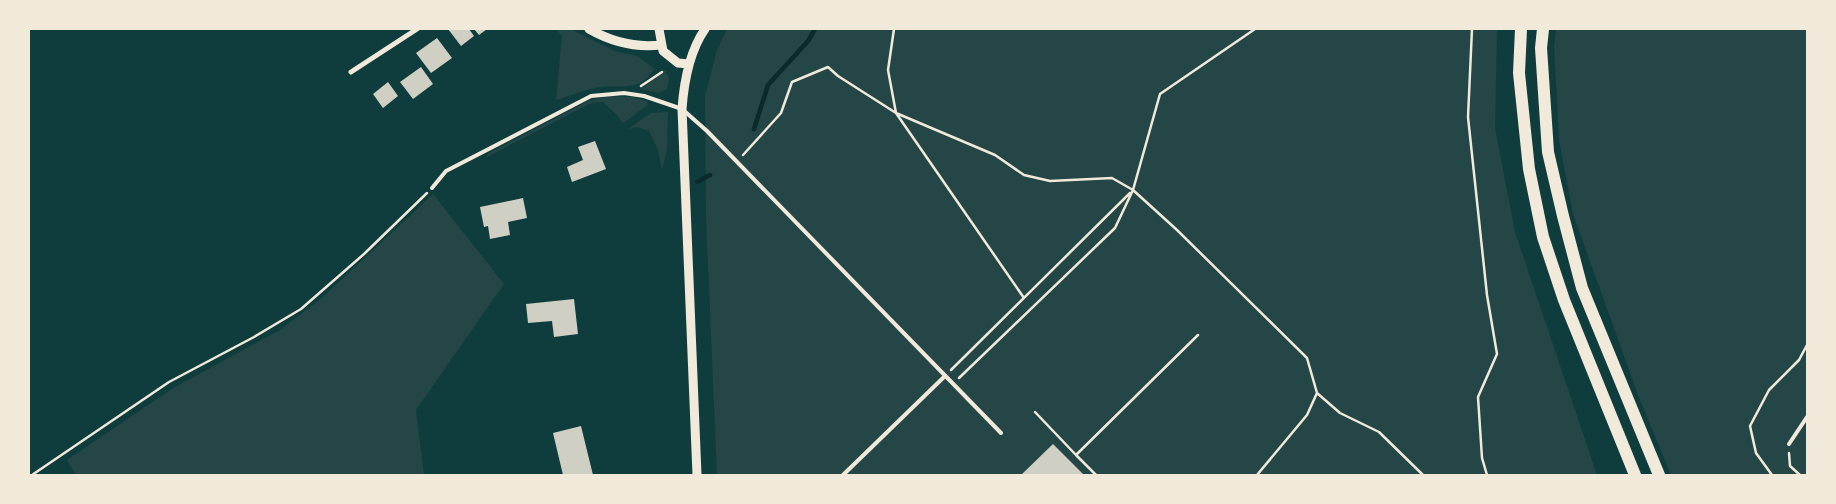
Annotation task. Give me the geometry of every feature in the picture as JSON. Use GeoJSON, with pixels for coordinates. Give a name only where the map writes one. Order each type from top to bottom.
{"type":"FeatureCollection","features":[{"type":"Feature","properties":{"kind":"main road"},"geometry":{"type":"LineString","coordinates":[[1522,29],[1519,73],[1528,159],[1543,236],[1568,308],[1635,475]]}},
{"type":"Feature","properties":{"kind":"main road"},"geometry":{"type":"LineString","coordinates":[[1543,29],[1541,48],[1548,152],[1565,225],[1582,288],[1659,475]]}},
{"type":"Feature","properties":{"kind":"street"},"geometry":{"type":"LineString","coordinates":[[351,72],[417,29]]}},
{"type":"Feature","properties":{"kind":"street"},"geometry":{"type":"LineString","coordinates":[[590,29],[626,45],[644,47],[660,44]]}},
{"type":"Feature","properties":{"kind":"street"},"geometry":{"type":"LineString","coordinates":[[659,29],[660,44],[669,58],[678,63],[689,64]]}},
{"type":"Feature","properties":{"kind":"street"},"geometry":{"type":"LineString","coordinates":[[697,475],[682,109],[684,82],[689,64],[705,29]]}},
{"type":"Feature","properties":{"kind":"lane"},"geometry":{"type":"LineString","coordinates":[[432,188],[446,171],[574,103],[592,96],[630,94],[644,96],[682,109],[737,162],[1001,433]]}},
{"type":"Feature","properties":{"kind":"lane"},"geometry":{"type":"LineString","coordinates":[[843,475],[944,376]]}},
{"type":"Feature","properties":{"kind":"lane"},"geometry":{"type":"LineString","coordinates":[[1789,444],[1807,417]]}},
{"type":"Feature","properties":{"kind":"path"},"geometry":{"type":"LineString","coordinates":[[894,29],[888,70],[896,113],[1024,298]]}},
{"type":"Feature","properties":{"kind":"path"},"geometry":{"type":"LineString","coordinates":[[953,384],[1114,228],[1133,190],[1160,94],[1255,29]]}},
{"type":"Feature","properties":{"kind":"path"},"geometry":{"type":"LineString","coordinates":[[1472,29],[1468,117],[1487,295],[1497,354],[1478,397],[1482,458],[1487,475]]}},
{"type":"Feature","properties":{"kind":"path"},"geometry":{"type":"LineString","coordinates":[[737,162],[781,114],[792,82],[828,67],[838,76],[896,113],[995,155],[1024,175],[1050,181],[1112,178],[1133,190],[1177,230],[1307,358],[1317,393],[1340,413],[1379,432],[1423,475]]}},
{"type":"Feature","properties":{"kind":"path"},"geometry":{"type":"LineString","coordinates":[[630,94],[662,72]]}},
{"type":"Feature","properties":{"kind":"path"},"geometry":{"type":"LineString","coordinates":[[32,475],[169,382],[254,337],[301,309],[364,254],[432,188]]}},
{"type":"Feature","properties":{"kind":"path"},"geometry":{"type":"LineString","coordinates":[[944,376],[1133,190]]}},
{"type":"Feature","properties":{"kind":"path"},"geometry":{"type":"LineString","coordinates":[[1076,455],[1198,335]]}},
{"type":"Feature","properties":{"kind":"path"},"geometry":{"type":"LineString","coordinates":[[1772,475],[1756,454],[1750,426],[1768,390],[1798,360],[1807,346]]}},
{"type":"Feature","properties":{"kind":"path"},"geometry":{"type":"LineString","coordinates":[[1257,475],[1307,416],[1317,393]]}},
{"type":"Feature","properties":{"kind":"path"},"geometry":{"type":"LineString","coordinates":[[1035,412],[1096,475]]}},
{"type":"Feature","properties":{"kind":"path"},"geometry":{"type":"LineString","coordinates":[[1789,444],[1790,466],[1800,475]]}},
{"type":"Feature","properties":{"kind":"shaded area"},"geometry":{"type":"Polygon","coordinates":[[[556,29],[570,29],[615,51],[638,56],[654,69],[643,82],[637,84],[595,88],[556,100],[562,36],[556,29]]]}},
{"type":"Feature","properties":{"kind":"shaded area"},"geometry":{"type":"Polygon","coordinates":[[[727,29],[1497,29],[1495,128],[1515,232],[1597,475],[717,475],[706,217],[705,96],[717,50],[727,29]]]}},
{"type":"Feature","properties":{"kind":"shaded area"},"geometry":{"type":"Polygon","coordinates":[[[1556,29],[1807,29],[1807,475],[1671,475],[1638,395],[1573,214],[1559,140],[1554,46],[1556,29]]]}},
{"type":"Feature","properties":{"kind":"shaded area"},"geometry":{"type":"Polygon","coordinates":[[[665,70],[669,78],[667,89],[659,93],[641,89],[665,70]]]}},
{"type":"Feature","properties":{"kind":"shaded area"},"geometry":{"type":"Polygon","coordinates":[[[609,96],[631,97],[647,101],[648,105],[623,123],[603,102],[591,103],[485,158],[489,153],[588,101],[609,96]]]}},
{"type":"Feature","properties":{"kind":"shaded area"},"geometry":{"type":"Polygon","coordinates":[[[668,112],[667,150],[662,170],[658,150],[649,131],[637,127],[628,129],[651,113],[668,112]]]}},
{"type":"Feature","properties":{"kind":"shaded area"},"geometry":{"type":"Polygon","coordinates":[[[433,194],[504,284],[416,410],[424,475],[76,475],[67,460],[173,388],[280,330],[323,297],[433,194]]]}},
{"type":"Feature","properties":{"kind":"building"},"geometry":{"type":"Polygon","coordinates":[[[448,29],[469,29],[474,36],[461,46],[448,29]]]}},
{"type":"Feature","properties":{"kind":"building"},"geometry":{"type":"Polygon","coordinates":[[[474,29],[487,29],[479,35],[474,29]]]}},
{"type":"Feature","properties":{"kind":"building"},"geometry":{"type":"Polygon","coordinates":[[[437,38],[452,58],[431,73],[416,53],[437,38]]]}},
{"type":"Feature","properties":{"kind":"building"},"geometry":{"type":"Polygon","coordinates":[[[421,67],[433,84],[413,99],[400,82],[421,67]]]}},
{"type":"Feature","properties":{"kind":"building"},"geometry":{"type":"Polygon","coordinates":[[[388,82],[398,96],[383,108],[373,94],[388,82]]]}},
{"type":"Feature","properties":{"kind":"building"},"geometry":{"type":"Polygon","coordinates":[[[595,141],[606,169],[572,182],[567,167],[583,160],[578,147],[595,141]]]}},
{"type":"Feature","properties":{"kind":"building"},"geometry":{"type":"Polygon","coordinates":[[[523,198],[527,218],[508,222],[510,235],[490,239],[488,226],[484,227],[480,207],[523,198]]]}},
{"type":"Feature","properties":{"kind":"building"},"geometry":{"type":"Polygon","coordinates":[[[574,299],[578,334],[554,337],[552,321],[528,323],[526,304],[574,299]]]}},
{"type":"Feature","properties":{"kind":"building"},"geometry":{"type":"Polygon","coordinates":[[[581,426],[593,475],[563,475],[553,433],[581,426]]]}},
{"type":"Feature","properties":{"kind":"building"},"geometry":{"type":"Polygon","coordinates":[[[1053,444],[1084,475],[1021,475],[1053,444]]]}},
{"type":"Feature","properties":{"kind":"waterway"},"geometry":{"type":"LineString","coordinates":[[754,129],[768,85],[808,41],[815,29]]}},
{"type":"Feature","properties":{"kind":"waterway"},"geometry":{"type":"LineString","coordinates":[[697,182],[710,175]]}}]}
